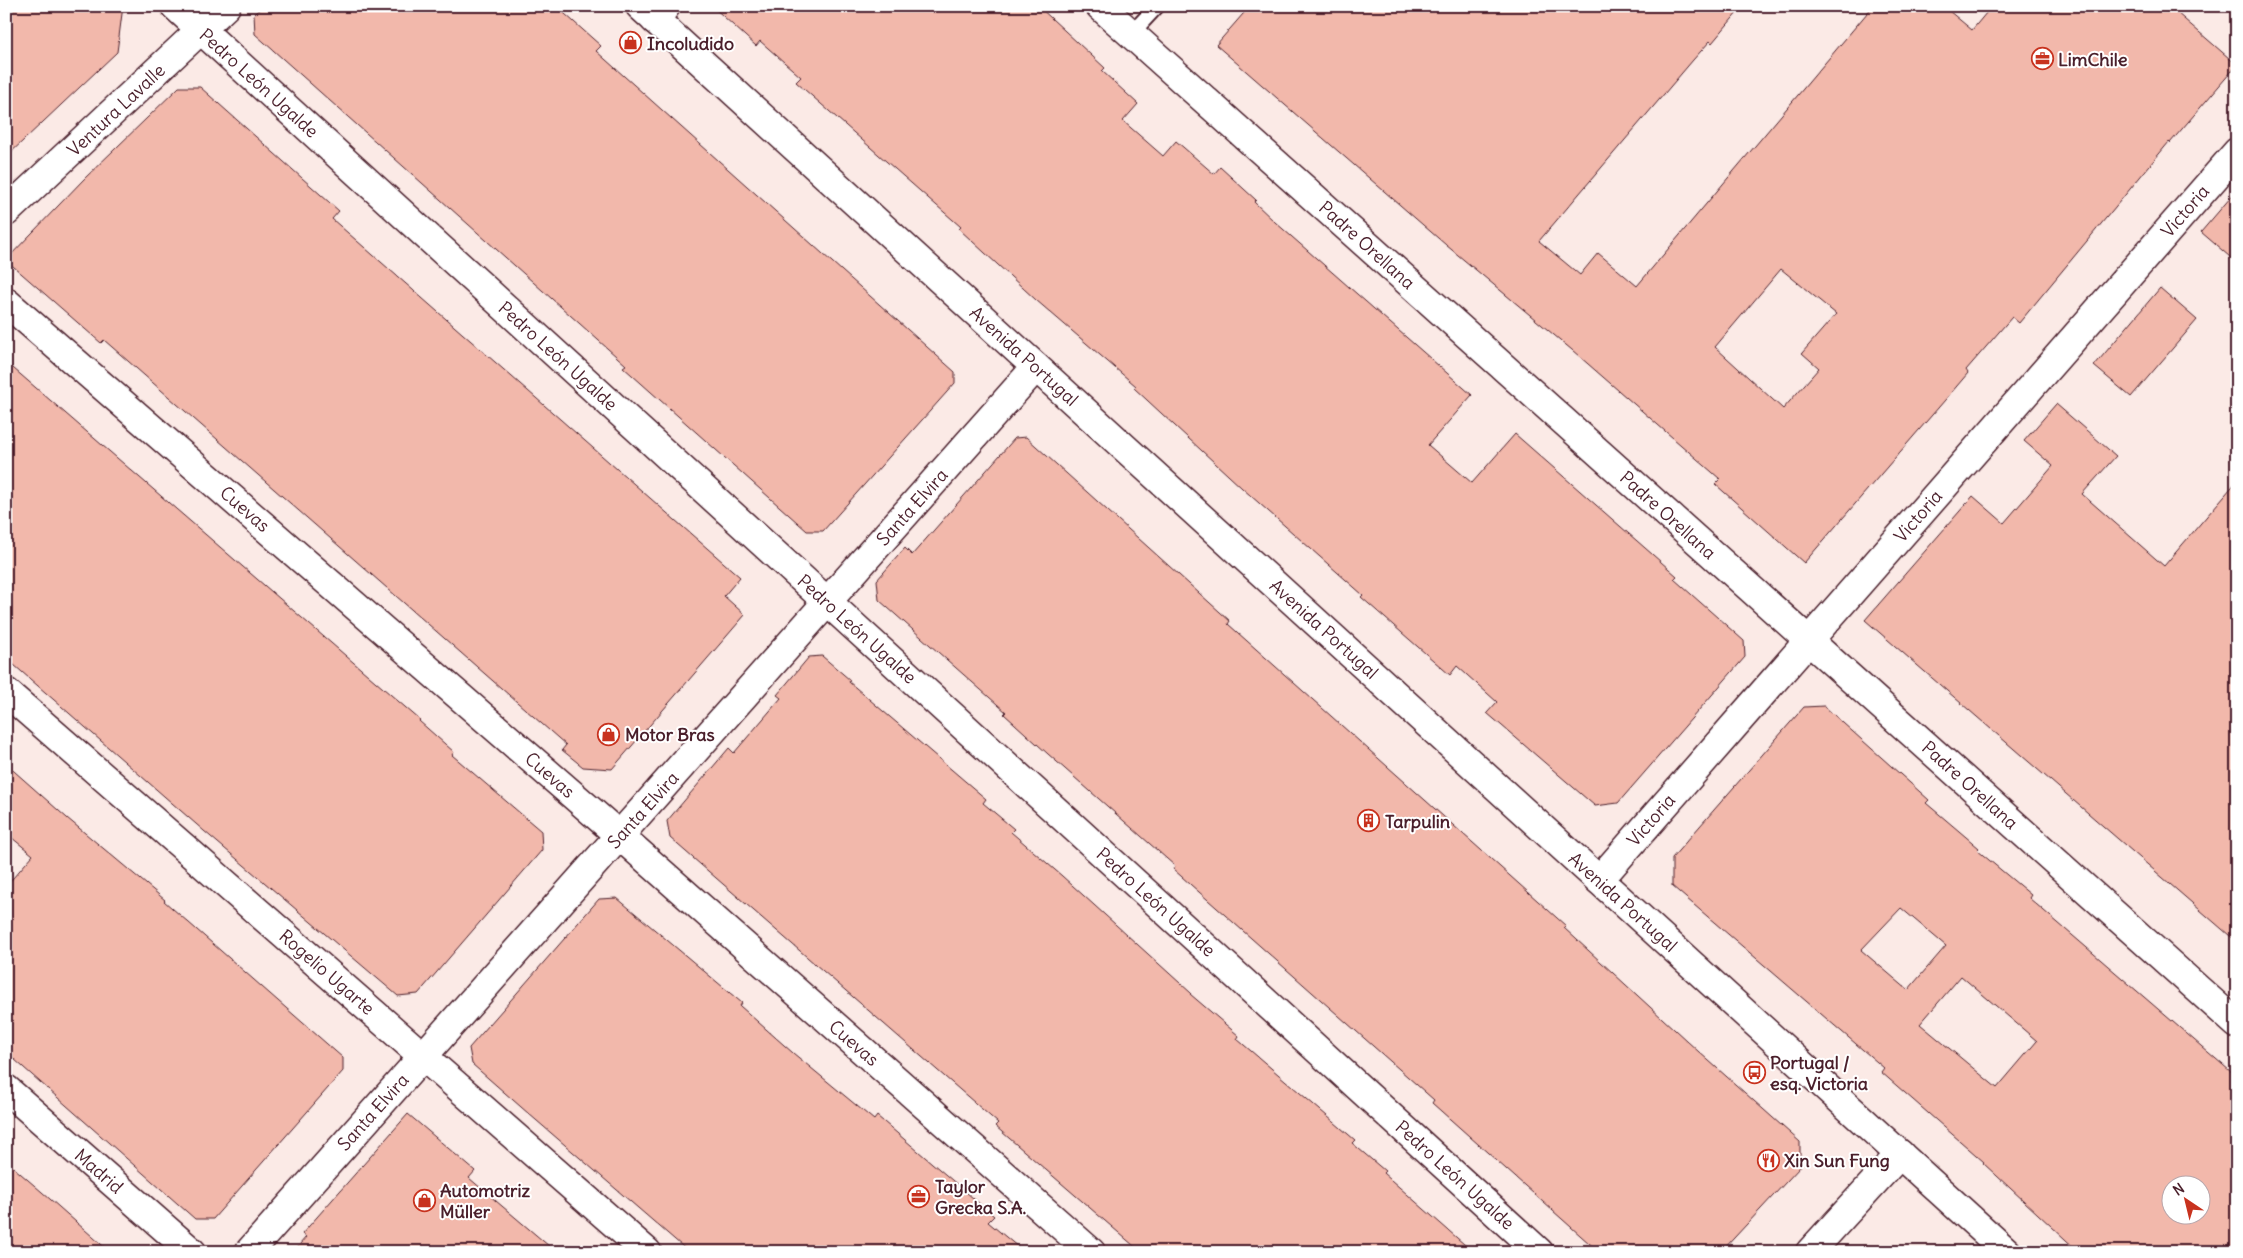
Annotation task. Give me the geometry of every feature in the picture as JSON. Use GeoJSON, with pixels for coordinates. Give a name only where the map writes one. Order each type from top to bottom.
{"type":"FeatureCollection","features":[{"type":"Feature","properties":{"kind":"street","name":"Pedro León Ugalde"},"geometry":{"type":"LineString","coordinates":[[175,6],[1539,1252]]}},
{"type":"Feature","properties":{"kind":"street","name":"Ventura Lavalle"},"geometry":{"type":"LineString","coordinates":[[6,212],[226,6]]}},
{"type":"Feature","properties":{"kind":"street","name":"Padre Orellana"},"geometry":{"type":"LineString","coordinates":[[1100,6],[2237,1024]]}},
{"type":"Feature","properties":{"kind":"street","name":"Avenida Portugal"},"geometry":{"type":"LineString","coordinates":[[654,11],[1036,367],[2007,1252]]}},
{"type":"Feature","properties":{"kind":"street","name":"Victoria"},"geometry":{"type":"LineString","coordinates":[[1599,880],[2237,152]]}},
{"type":"Feature","properties":{"kind":"street","name":"Cuevas"},"geometry":{"type":"LineString","coordinates":[[6,302],[620,836],[1091,1252]]}},
{"type":"Feature","properties":{"kind":"street","name":"Santa Elvira"},"geometry":{"type":"LineString","coordinates":[[249,1252],[1036,367]]}},
{"type":"Feature","properties":{"kind":"street","name":"Rogelio Ugarte"},"geometry":{"type":"LineString","coordinates":[[6,692],[647,1252]]}},
{"type":"Feature","properties":{"kind":"street","name":"Madrid"},"geometry":{"type":"LineString","coordinates":[[6,1089],[192,1252]]}},
{"type":"Feature","properties":{"kind":"street"},"geometry":{"type":"LineString","coordinates":[[1810,1252],[1900,1154]]}},
{"type":"Feature","properties":{"kind":"lane"},"geometry":{"type":"LineString","coordinates":[[1131,34],[1157,6]]}},
{"type":"Feature","properties":{"kind":"building"},"geometry":{"type":"Polygon","coordinates":[[[6,6],[123,6],[117,52],[6,157],[6,6]]]}},
{"type":"Feature","properties":{"kind":"building"},"geometry":{"type":"Polygon","coordinates":[[[263,6],[556,6],[601,46],[596,51],[955,372],[955,383],[823,531],[807,531],[623,367],[626,365],[255,34],[254,14],[263,6]]]}},
{"type":"Feature","properties":{"kind":"building"},"geometry":{"type":"Polygon","coordinates":[[[712,6],[1038,6],[1105,68],[1102,71],[1138,104],[1123,121],[1163,156],[1176,141],[1214,174],[1220,167],[1256,200],[1254,202],[1275,222],[1472,395],[1428,445],[1472,483],[1515,434],[1677,576],[1674,579],[1744,641],[1745,657],[1618,803],[1595,806],[1487,713],[1497,702],[1457,666],[1450,675],[1361,597],[1363,595],[1242,488],[1134,388],[1136,386],[1036,300],[959,229],[961,227],[796,82],[801,77],[760,41],[756,46],[712,6]]]}},
{"type":"Feature","properties":{"kind":"building"},"geometry":{"type":"Polygon","coordinates":[[[1250,6],[1743,6],[1712,43],[1710,41],[1693,60],[1539,241],[1580,275],[1598,253],[1637,286],[1873,6],[1943,6],[1972,30],[1992,6],[2169,6],[2237,65],[2169,142],[2019,323],[2012,317],[1966,370],[1968,373],[1804,563],[1715,484],[1720,479],[1216,45],[1250,6]],[[1781,269],[1715,347],[1783,409],[1819,368],[1802,353],[1836,314],[1781,269]]]}},
{"type":"Feature","properties":{"kind":"building"},"geometry":{"type":"Polygon","coordinates":[[[179,87],[200,87],[339,211],[332,219],[740,577],[724,596],[745,615],[612,769],[583,767],[562,750],[566,745],[104,340],[101,343],[6,260],[84,179],[179,87]]]}},
{"type":"Feature","properties":{"kind":"building"},"geometry":{"type":"Polygon","coordinates":[[[2237,190],[2237,263],[2201,232],[2237,190]]]}},
{"type":"Feature","properties":{"kind":"building"},"geometry":{"type":"Polygon","coordinates":[[[2160,288],[2197,320],[2131,397],[2094,366],[2160,288]]]}},
{"type":"Feature","properties":{"kind":"building"},"geometry":{"type":"Polygon","coordinates":[[[6,362],[420,720],[454,752],[452,755],[541,831],[542,850],[418,994],[398,996],[204,831],[6,658],[6,362]]]}},
{"type":"Feature","properties":{"kind":"building"},"geometry":{"type":"Polygon","coordinates":[[[2056,404],[2116,456],[2082,494],[2164,566],[2237,481],[2237,942],[1865,620],[1973,496],[2004,523],[2053,466],[2024,441],[2056,404]]]}},
{"type":"Feature","properties":{"kind":"building"},"geometry":{"type":"Polygon","coordinates":[[[1026,437],[1230,621],[1228,624],[1566,926],[1564,928],[1800,1142],[1800,1167],[1721,1252],[1599,1252],[1432,1103],[1434,1100],[1173,869],[1175,866],[1004,714],[1006,712],[879,600],[877,580],[905,548],[912,555],[1015,438],[1026,437]]]}},
{"type":"Feature","properties":{"kind":"building"},"geometry":{"type":"Polygon","coordinates":[[[822,656],[850,680],[849,682],[986,799],[983,803],[1014,829],[1011,832],[1239,1036],[1237,1039],[1355,1140],[1352,1143],[1385,1171],[1383,1173],[1473,1252],[1141,1252],[995,1126],[998,1123],[670,838],[667,821],[729,748],[734,753],[781,698],[777,695],[809,657],[822,656]]]}},
{"type":"Feature","properties":{"kind":"building"},"geometry":{"type":"Polygon","coordinates":[[[1824,706],[1929,800],[1926,803],[1979,848],[1977,850],[2031,895],[2029,898],[2237,1077],[2237,1252],[2079,1252],[1984,1162],[1881,1072],[1884,1068],[1672,886],[1672,858],[1804,707],[1824,706]],[[1901,908],[1861,950],[1908,990],[1946,946],[1901,908]],[[1961,976],[1920,1024],[1997,1088],[2037,1041],[1961,976]]]}},
{"type":"Feature","properties":{"kind":"building"},"geometry":{"type":"Polygon","coordinates":[[[6,764],[165,900],[343,1058],[343,1071],[213,1219],[195,1219],[6,1052],[6,886],[33,855],[6,833],[6,764]]]}},
{"type":"Feature","properties":{"kind":"building"},"geometry":{"type":"Polygon","coordinates":[[[617,898],[742,1003],[740,1006],[793,1053],[874,1120],[877,1116],[994,1216],[988,1222],[1024,1252],[689,1252],[529,1114],[472,1064],[469,1048],[599,899],[617,898]]]}},
{"type":"Feature","properties":{"kind":"building"},"geometry":{"type":"Polygon","coordinates":[[[408,1114],[475,1171],[469,1178],[556,1252],[293,1252],[306,1237],[302,1234],[408,1114]]]}},
{"type":"Feature","properties":{"kind":"building"},"geometry":{"type":"Polygon","coordinates":[[[6,1161],[42,1192],[110,1252],[6,1252],[6,1161]]]}},
{"type":"Feature","properties":{"kind":"place","name":"Incoludido"},"geometry":{"type":"Point","coordinates":[631,43]}},
{"type":"Feature","properties":{"kind":"place","name":"LimChile"},"geometry":{"type":"Point","coordinates":[2042,59]}},
{"type":"Feature","properties":{"kind":"place","name":"Motor Bras"},"geometry":{"type":"Point","coordinates":[609,734]}},
{"type":"Feature","properties":{"kind":"place","name":"Tarpulin"},"geometry":{"type":"Point","coordinates":[1369,821]}},
{"type":"Feature","properties":{"kind":"place","name":"Portugal / esq. Victoria"},"geometry":{"type":"Point","coordinates":[1754,1072]}},
{"type":"Feature","properties":{"kind":"place","name":"Xin Sun Fung"},"geometry":{"type":"Point","coordinates":[1768,1160]}},
{"type":"Feature","properties":{"kind":"place","name":"Taylor Grecka S.A."},"geometry":{"type":"Point","coordinates":[919,1196]}},
{"type":"Feature","properties":{"kind":"place","name":"Automotriz Müller"},"geometry":{"type":"Point","coordinates":[424,1200]}}]}
